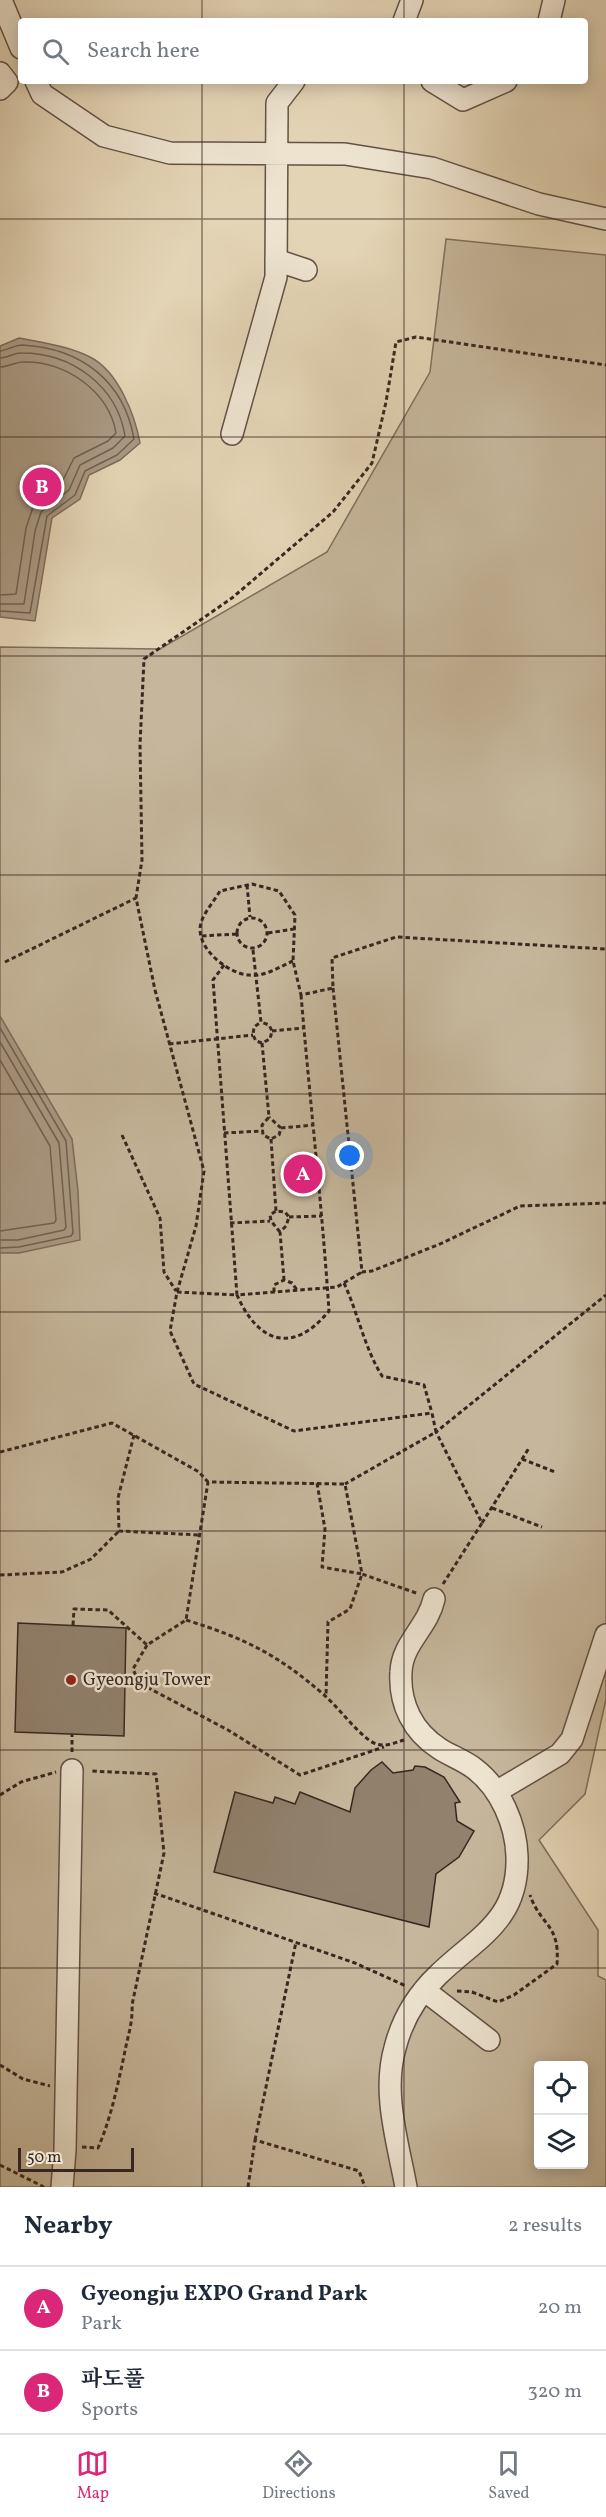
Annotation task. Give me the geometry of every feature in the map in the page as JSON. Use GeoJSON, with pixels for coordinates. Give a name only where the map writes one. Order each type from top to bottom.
{"type":"FeatureCollection","features":[{"type":"Feature","properties":{"kind":"street"},"geometry":{"type":"LineString","coordinates":[[405,18],[412,0]]}},
{"type":"Feature","properties":{"kind":"street"},"geometry":{"type":"LineString","coordinates":[[550,18],[554,0]]}},
{"type":"Feature","properties":{"kind":"street"},"geometry":{"type":"LineString","coordinates":[[2,6],[18,41]]}},
{"type":"Feature","properties":{"kind":"street"},"geometry":{"type":"LineString","coordinates":[[0,73],[7,82],[0,89]]}},
{"type":"Feature","properties":{"kind":"street"},"geometry":{"type":"LineString","coordinates":[[37,84],[42,94],[104,136],[170,153],[345,154],[432,168],[539,204],[606,219]]}},
{"type":"Feature","properties":{"kind":"street"},"geometry":{"type":"LineString","coordinates":[[232,434],[276,277],[277,103],[292,84]]}},
{"type":"Feature","properties":{"kind":"street"},"geometry":{"type":"LineString","coordinates":[[437,84],[463,100],[499,84]]}},
{"type":"Feature","properties":{"kind":"street"},"geometry":{"type":"LineString","coordinates":[[276,260],[306,270]]}},
{"type":"Feature","properties":{"kind":"street"},"geometry":{"type":"LineString","coordinates":[[406,2187],[392,2104],[390,2072],[404,2021],[423,1991],[438,1974],[473,1947],[496,1924],[509,1903],[515,1880],[517,1856],[512,1826],[496,1792],[475,1768],[438,1747],[416,1729],[403,1699],[401,1674],[408,1646],[430,1615],[434,1599]]}},
{"type":"Feature","properties":{"kind":"street"},"geometry":{"type":"LineString","coordinates":[[496,1792],[560,1754],[572,1739],[606,1635]]}},
{"type":"Feature","properties":{"kind":"street"},"geometry":{"type":"LineString","coordinates":[[62,2187],[65,2150],[72,1770]]}},
{"type":"Feature","properties":{"kind":"street"},"geometry":{"type":"LineString","coordinates":[[423,1991],[489,2040]]}},
{"type":"Feature","properties":{"kind":"path"},"geometry":{"type":"LineString","coordinates":[[432,1413],[294,1431],[194,1384],[171,1331],[177,1292],[196,1226],[204,1171],[170,1044],[136,898],[142,860],[140,745],[144,659],[232,598],[333,513],[372,463],[386,402],[396,342],[416,337],[606,365]]}},
{"type":"Feature","properties":{"kind":"path"},"geometry":{"type":"LineString","coordinates":[[248,885],[250,917]]}},
{"type":"Feature","properties":{"kind":"path"},"geometry":{"type":"LineString","coordinates":[[224,965],[213,980],[237,1295],[244,1312],[258,1329],[279,1339],[296,1337],[318,1324],[329,1311],[301,994],[293,961],[295,915],[279,891],[248,885],[220,891],[200,923],[202,943],[224,965],[230,971],[256,975],[270,972],[293,961]]}},
{"type":"Feature","properties":{"kind":"path"},"geometry":{"type":"LineString","coordinates":[[5,962],[136,898]]}},
{"type":"Feature","properties":{"kind":"path"},"geometry":{"type":"LineString","coordinates":[[250,917],[266,925],[268,933],[267,940],[253,950]]}},
{"type":"Feature","properties":{"kind":"path"},"geometry":{"type":"LineString","coordinates":[[250,917],[240,922],[236,934],[242,945],[253,950]]}},
{"type":"Feature","properties":{"kind":"path"},"geometry":{"type":"LineString","coordinates":[[268,933],[294,929]]}},
{"type":"Feature","properties":{"kind":"path"},"geometry":{"type":"LineString","coordinates":[[202,936],[236,934]]}},
{"type":"Feature","properties":{"kind":"path"},"geometry":{"type":"LineString","coordinates":[[362,1272],[333,988],[332,958],[396,937],[606,949]]}},
{"type":"Feature","properties":{"kind":"path"},"geometry":{"type":"LineString","coordinates":[[253,950],[261,1022]]}},
{"type":"Feature","properties":{"kind":"path"},"geometry":{"type":"LineString","coordinates":[[301,994],[333,988]]}},
{"type":"Feature","properties":{"kind":"path"},"geometry":{"type":"LineString","coordinates":[[261,1022],[269,1025],[272,1031],[270,1039],[262,1043],[256,1041],[252,1035],[254,1027],[261,1022]]}},
{"type":"Feature","properties":{"kind":"path"},"geometry":{"type":"LineString","coordinates":[[272,1031],[304,1028]]}},
{"type":"Feature","properties":{"kind":"path"},"geometry":{"type":"LineString","coordinates":[[170,1044],[252,1035]]}},
{"type":"Feature","properties":{"kind":"path"},"geometry":{"type":"LineString","coordinates":[[262,1043],[269,1117],[281,1128],[314,1125]]}},
{"type":"Feature","properties":{"kind":"path"},"geometry":{"type":"LineString","coordinates":[[269,1117],[262,1125],[263,1131],[271,1139],[276,1211]]}},
{"type":"Feature","properties":{"kind":"path"},"geometry":{"type":"LineString","coordinates":[[271,1139],[279,1135],[281,1128]]}},
{"type":"Feature","properties":{"kind":"path"},"geometry":{"type":"LineString","coordinates":[[224,1133],[263,1131]]}},
{"type":"Feature","properties":{"kind":"path"},"geometry":{"type":"LineString","coordinates":[[122,1135],[160,1218],[164,1272],[177,1292]]}},
{"type":"Feature","properties":{"kind":"path"},"geometry":{"type":"LineString","coordinates":[[177,1292],[237,1295],[338,1287],[362,1272],[372,1271],[440,1244],[520,1206],[606,1203]]}},
{"type":"Feature","properties":{"kind":"path"},"geometry":{"type":"LineString","coordinates":[[284,1281],[280,1232],[271,1221],[270,1215],[276,1211],[285,1212],[289,1217]]}},
{"type":"Feature","properties":{"kind":"path"},"geometry":{"type":"LineString","coordinates":[[289,1217],[322,1216]]}},
{"type":"Feature","properties":{"kind":"path"},"geometry":{"type":"LineString","coordinates":[[280,1232],[286,1226],[289,1217]]}},
{"type":"Feature","properties":{"kind":"path"},"geometry":{"type":"LineString","coordinates":[[230,1223],[271,1221]]}},
{"type":"Feature","properties":{"kind":"path"},"geometry":{"type":"LineString","coordinates":[[274,1292],[274,1285],[284,1281],[292,1282],[297,1290]]}},
{"type":"Feature","properties":{"kind":"path"},"geometry":{"type":"LineString","coordinates":[[344,1282],[358,1312],[371,1358],[382,1376],[424,1385],[436,1432],[482,1522]]}},
{"type":"Feature","properties":{"kind":"path"},"geometry":{"type":"LineString","coordinates":[[0,1452],[112,1423],[198,1472],[207,1482],[345,1484],[436,1432],[606,1295]]}},
{"type":"Feature","properties":{"kind":"path"},"geometry":{"type":"LineString","coordinates":[[0,1575],[62,1572],[91,1559],[119,1531],[118,1498],[134,1435]]}},
{"type":"Feature","properties":{"kind":"path"},"geometry":{"type":"LineString","coordinates":[[317,1484],[325,1529],[322,1567],[362,1574],[434,1599],[529,1448]]}},
{"type":"Feature","properties":{"kind":"path"},"geometry":{"type":"LineString","coordinates":[[522,1459],[555,1472]]}},
{"type":"Feature","properties":{"kind":"path"},"geometry":{"type":"LineString","coordinates":[[207,1482],[186,1620],[147,1645],[134,1669],[139,1683],[228,1730],[300,1775],[423,1734]]}},
{"type":"Feature","properties":{"kind":"path"},"geometry":{"type":"LineString","coordinates":[[327,1698],[325,1673],[328,1622],[350,1609],[362,1574],[345,1484]]}},
{"type":"Feature","properties":{"kind":"path"},"geometry":{"type":"LineString","coordinates":[[492,1508],[542,1527]]}},
{"type":"Feature","properties":{"kind":"path"},"geometry":{"type":"LineString","coordinates":[[119,1531],[199,1535]]}},
{"type":"Feature","properties":{"kind":"path"},"geometry":{"type":"LineString","coordinates":[[73,1625],[74,1609],[108,1610],[147,1645]]}},
{"type":"Feature","properties":{"kind":"path"},"geometry":{"type":"LineString","coordinates":[[186,1620],[225,1632],[269,1652],[327,1698],[370,1741],[384,1747]]}},
{"type":"Feature","properties":{"kind":"path"},"geometry":{"type":"LineString","coordinates":[[72,1734],[72,1770]]}},
{"type":"Feature","properties":{"kind":"path"},"geometry":{"type":"LineString","coordinates":[[0,1795],[36,1776],[72,1770],[156,1774],[164,1853],[132,2005],[133,2024],[110,2120],[98,2148],[65,2150]]}},
{"type":"Feature","properties":{"kind":"path"},"geometry":{"type":"LineString","coordinates":[[438,1974],[456,1991],[480,1994],[498,2002],[514,1995],[557,1964],[558,1943],[555,1936],[547,1921],[535,1909],[529,1893],[515,1880]]}},
{"type":"Feature","properties":{"kind":"path"},"geometry":{"type":"LineString","coordinates":[[154,1893],[355,1963],[423,1991]]}},
{"type":"Feature","properties":{"kind":"path"},"geometry":{"type":"LineString","coordinates":[[248,2187],[255,2140],[296,1942]]}},
{"type":"Feature","properties":{"kind":"path"},"geometry":{"type":"LineString","coordinates":[[0,2066],[23,2079],[66,2090]]}},
{"type":"Feature","properties":{"kind":"path"},"geometry":{"type":"LineString","coordinates":[[255,2140],[359,2170],[365,2187]]}},
{"type":"Feature","properties":{"kind":"path"},"geometry":{"type":"LineString","coordinates":[[0,2165],[45,2187]]}},
{"type":"Feature","properties":{"kind":"shaded area"},"geometry":{"type":"Polygon","coordinates":[[[446,239],[606,255],[606,1699],[585,1794],[539,1840],[598,1930],[598,1976],[606,1980],[606,2187],[0,2187],[0,647],[160,649],[327,552],[430,372],[446,239]]]}},
{"type":"Feature","properties":{"kind":"water"},"geometry":{"type":"Polygon","coordinates":[[[19,338],[73,350],[100,364],[109,372],[124,395],[140,443],[120,460],[89,475],[80,499],[52,518],[35,621],[0,617],[0,346],[19,338]]]}},
{"type":"Feature","properties":{"kind":"water"},"geometry":{"type":"Polygon","coordinates":[[[0,1016],[72,1139],[78,1191],[80,1240],[19,1253],[0,1253],[0,1016]]]}},
{"type":"Feature","properties":{"kind":"building","name":"Gyeongju Tower"},"geometry":{"type":"Polygon","coordinates":[[[18,1623],[126,1628],[124,1736],[15,1732],[18,1623]]]}},
{"type":"Feature","properties":{"kind":"building"},"geometry":{"type":"Polygon","coordinates":[[[382,1762],[393,1773],[413,1770],[415,1766],[425,1767],[444,1777],[460,1802],[455,1803],[457,1821],[474,1831],[459,1857],[436,1874],[429,1927],[214,1872],[235,1792],[273,1803],[275,1797],[295,1804],[300,1792],[350,1812],[355,1788],[371,1770],[382,1762]]]}},
{"type":"Feature","properties":{"kind":"place","name":"파도풀"},"geometry":{"type":"Point","coordinates":[42,487]}},
{"type":"Feature","properties":{"kind":"place","name":"Gyeongju EXPO Grand Park"},"geometry":{"type":"Point","coordinates":[303,1174]}},
{"type":"Feature","properties":{"kind":"place","name":"Gyeongju Tower"},"geometry":{"type":"Point","coordinates":[71,1680]}}]}
